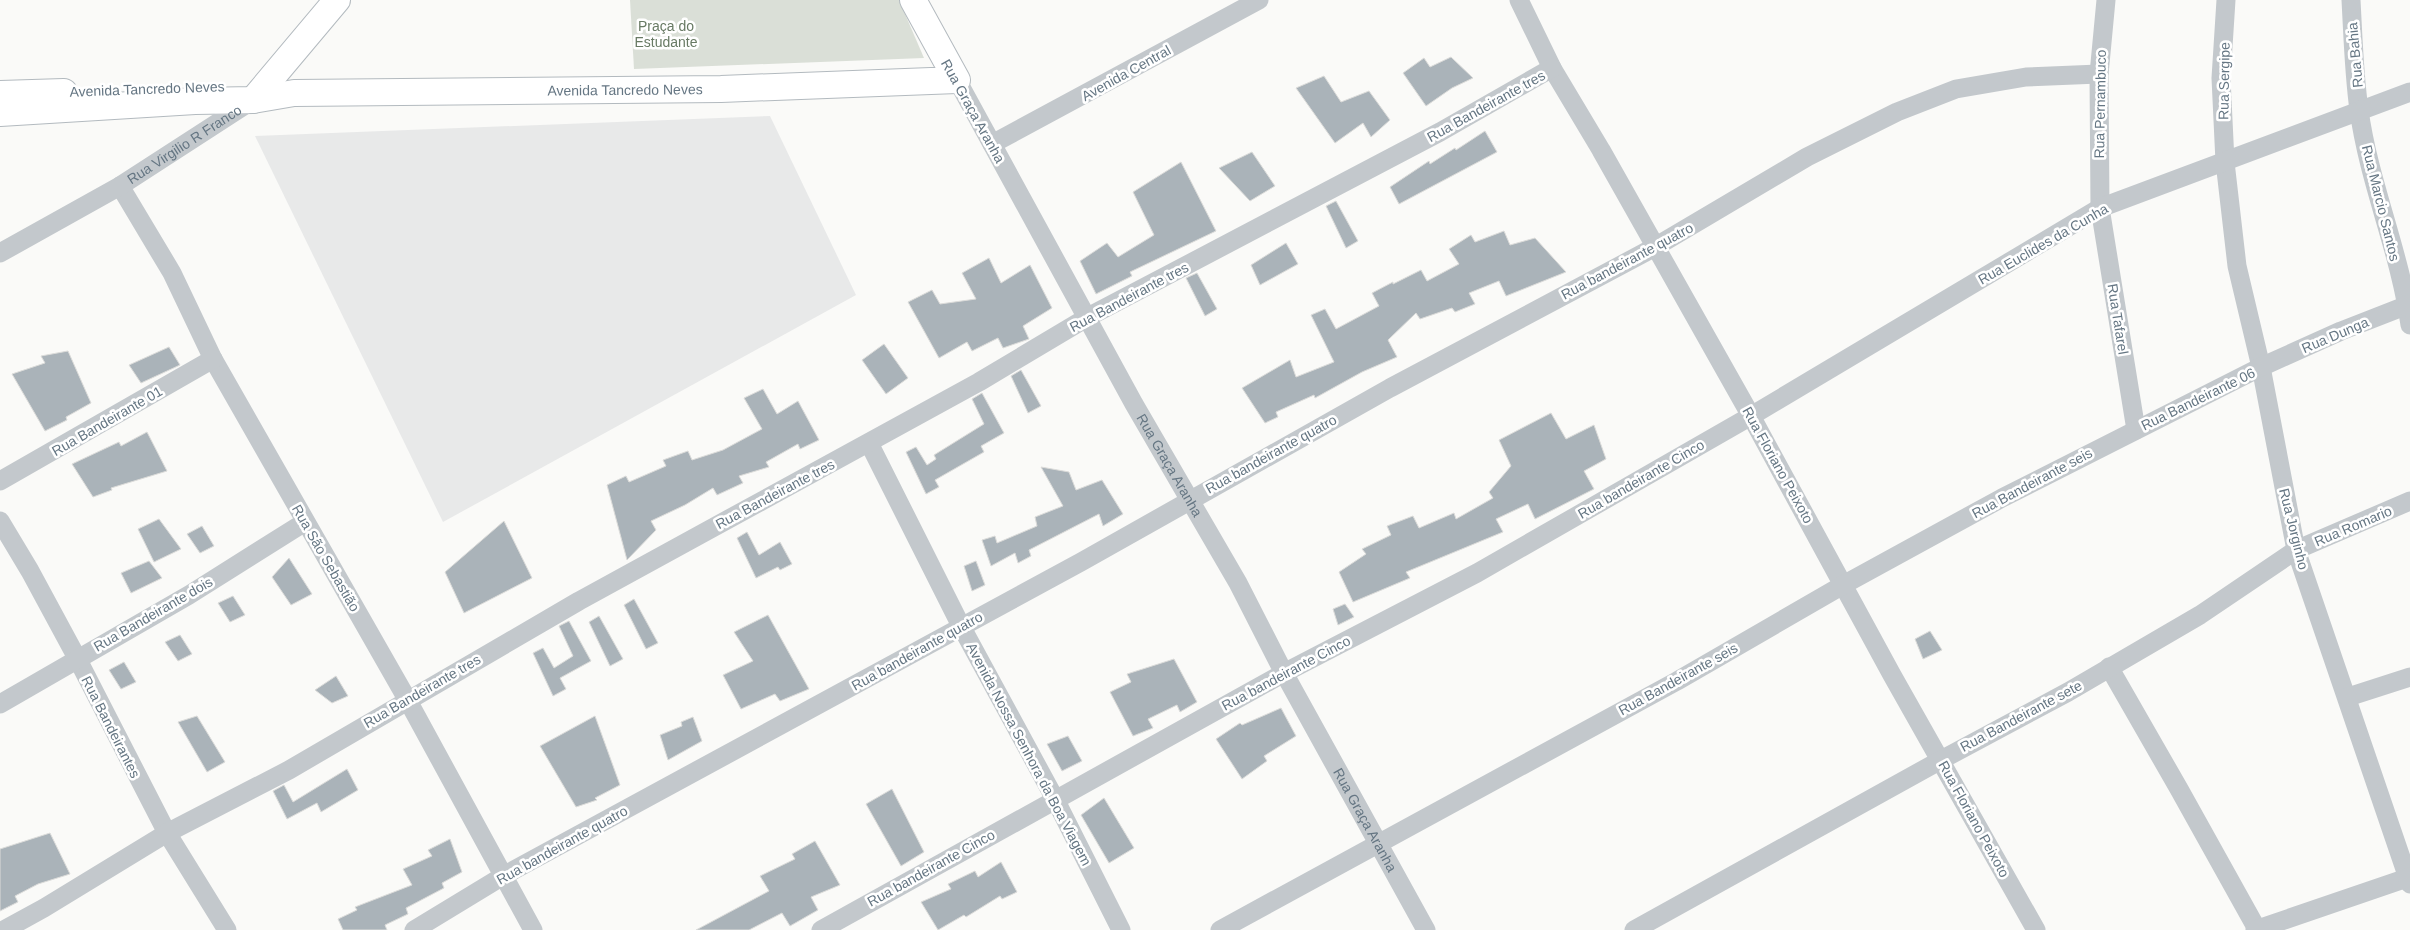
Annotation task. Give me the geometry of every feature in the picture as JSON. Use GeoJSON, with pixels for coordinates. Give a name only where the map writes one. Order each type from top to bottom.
{"type":"FeatureCollection","features":[{"type":"Feature","properties":{"kind":"main road","name":"Rua Virgilio R Franco"},"geometry":{"type":"LineString","coordinates":[[260,93],[337,0]]}},
{"type":"Feature","properties":{"kind":"main road","name":"Rua Graça Aranha"},"geometry":{"type":"LineString","coordinates":[[913,0],[957,80]]}},
{"type":"Feature","properties":{"kind":"main road","name":"Avenida Tancredo Neves"},"geometry":{"type":"LineString","coordinates":[[0,94],[721,89],[957,80]]}},
{"type":"Feature","properties":{"kind":"main road","name":"Avenida Tancredo Neves"},"geometry":{"type":"LineString","coordinates":[[0,113],[195,101],[260,93]]}},
{"type":"Feature","properties":{"kind":"street","name":"Avenida Central"},"geometry":{"type":"LineString","coordinates":[[992,144],[1259,0]]}},
{"type":"Feature","properties":{"kind":"street","name":"Rua Floriano Peixoto"},"geometry":{"type":"LineString","coordinates":[[1519,0],[1552,68],[1752,416],[1940,760],[2036,930]]}},
{"type":"Feature","properties":{"kind":"street","name":"Rua Pernambuco"},"geometry":{"type":"LineString","coordinates":[[2100,208],[2099,74],[2106,0]]}},
{"type":"Feature","properties":{"kind":"street","name":"Rua Sergipe"},"geometry":{"type":"LineString","coordinates":[[2225,162],[2221,78],[2226,0]]}},
{"type":"Feature","properties":{"kind":"street","name":"Rua Bahia"},"geometry":{"type":"LineString","coordinates":[[2351,0],[2359,111]]}},
{"type":"Feature","properties":{"kind":"street","name":"Rua Bandeirante tres"},"geometry":{"type":"LineString","coordinates":[[4,930],[44,908],[167,833],[289,770],[579,600],[979,382],[1088,317],[1440,132],[1552,68]]}},
{"type":"Feature","properties":{"kind":"street","name":"Rua bandeirante quatro"},"geometry":{"type":"LineString","coordinates":[[414,930],[503,876],[1081,562],[1390,388],[1655,247],[1807,157],[1897,112],[1948,92],[2026,77],[2099,74]]}},
{"type":"Feature","properties":{"kind":"street","name":"Rua Graça Aranha"},"geometry":{"type":"LineString","coordinates":[[957,80],[1134,404],[1238,583],[1284,673],[1426,930]]}},
{"type":"Feature","properties":{"kind":"street","name":"Rua Euclides da Cunha"},"geometry":{"type":"LineString","coordinates":[[1752,416],[2100,208],[2410,92]]}},
{"type":"Feature","properties":{"kind":"street","name":"Rua Virgilio R Franco"},"geometry":{"type":"LineString","coordinates":[[0,253],[120,186],[260,93]]}},
{"type":"Feature","properties":{"kind":"street","name":"Rua Marcio Santos"},"geometry":{"type":"LineString","coordinates":[[2359,111],[2380,204],[2409,305],[2410,325]]}},
{"type":"Feature","properties":{"kind":"street","name":"Rua Jorginho"},"geometry":{"type":"LineString","coordinates":[[2225,162],[2237,266],[2261,368],[2296,550],[2409,879]]}},
{"type":"Feature","properties":{"kind":"street","name":"Rua São Sebastião"},"geometry":{"type":"LineString","coordinates":[[120,186],[172,273],[213,359],[407,700],[533,930]]}},
{"type":"Feature","properties":{"kind":"street","name":"Rua Tafarel"},"geometry":{"type":"LineString","coordinates":[[2100,208],[2136,430]]}},
{"type":"Feature","properties":{"kind":"street","name":"Rua Dunga"},"geometry":{"type":"LineString","coordinates":[[2261,368],[2341,331],[2409,305]]}},
{"type":"Feature","properties":{"kind":"street","name":"Rua Bandeirante 01"},"geometry":{"type":"LineString","coordinates":[[0,481],[213,359]]}},
{"type":"Feature","properties":{"kind":"street","name":"Rua Bandeirante 06"},"geometry":{"type":"LineString","coordinates":[[2136,430],[2261,368]]}},
{"type":"Feature","properties":{"kind":"street","name":"Rua bandeirante Cinco"},"geometry":{"type":"LineString","coordinates":[[821,930],[1284,673],[1477,573],[1752,416]]}},
{"type":"Feature","properties":{"kind":"street","name":"Rua Bandeirante seis"},"geometry":{"type":"LineString","coordinates":[[1220,930],[1377,842],[1669,686],[1844,585],[2002,498],[2136,430]]}},
{"type":"Feature","properties":{"kind":"street","name":"Avenida Nossa Senhora da Boa Viagem"},"geometry":{"type":"LineString","coordinates":[[869,443],[961,626],[1055,799],[1121,930]]}},
{"type":"Feature","properties":{"kind":"street","name":"Rua Romario"},"geometry":{"type":"LineString","coordinates":[[2296,550],[2410,502]]}},
{"type":"Feature","properties":{"kind":"street","name":"Rua Bandeirantes"},"geometry":{"type":"LineString","coordinates":[[0,521],[30,570],[167,833],[227,930]]}},
{"type":"Feature","properties":{"kind":"street","name":"Rua Bandeirante dois"},"geometry":{"type":"LineString","coordinates":[[0,704],[189,595],[305,522]]}},
{"type":"Feature","properties":{"kind":"street","name":"Rua Bandeirante sete"},"geometry":{"type":"LineString","coordinates":[[1634,930],[1812,833],[1940,760],[2068,692],[2200,614],[2296,550]]}},
{"type":"Feature","properties":{"kind":"street"},"geometry":{"type":"LineString","coordinates":[[2109,668],[2179,789],[2256,930],[2409,879]]}},
{"type":"Feature","properties":{"kind":"street"},"geometry":{"type":"LineString","coordinates":[[2348,697],[2410,677]]}},
{"type":"Feature","properties":{"kind":"shaded area"},"geometry":{"type":"Polygon","coordinates":[[[770,116],[856,295],[443,522],[255,136],[770,116]]]}},
{"type":"Feature","properties":{"kind":"green space","name":"Praça do Estudante"},"geometry":{"type":"Polygon","coordinates":[[[630,0],[899,0],[924,58],[634,69],[630,0]]]}},
{"type":"Feature","properties":{"kind":"building"},"geometry":{"type":"Polygon","coordinates":[[[1451,57],[1473,78],[1452,88],[1426,106],[1403,73],[1424,58],[1430,67],[1451,57]]]}},
{"type":"Feature","properties":{"kind":"building"},"geometry":{"type":"Polygon","coordinates":[[[1324,76],[1341,102],[1369,91],[1390,120],[1371,137],[1363,123],[1335,143],[1296,88],[1324,76]]]}},
{"type":"Feature","properties":{"kind":"building"},"geometry":{"type":"Polygon","coordinates":[[[1485,131],[1497,152],[1399,204],[1390,187],[1429,161],[1430,164],[1485,131]]]}},
{"type":"Feature","properties":{"kind":"building"},"geometry":{"type":"Polygon","coordinates":[[[1252,152],[1275,186],[1250,201],[1219,168],[1252,152]]]}},
{"type":"Feature","properties":{"kind":"building"},"geometry":{"type":"Polygon","coordinates":[[[1181,162],[1216,231],[1130,272],[1132,276],[1096,294],[1080,261],[1107,243],[1118,257],[1154,235],[1133,192],[1181,162]]]}},
{"type":"Feature","properties":{"kind":"building"},"geometry":{"type":"Polygon","coordinates":[[[1336,201],[1358,241],[1346,248],[1326,206],[1336,201]]]}},
{"type":"Feature","properties":{"kind":"building"},"geometry":{"type":"Polygon","coordinates":[[[1504,231],[1510,245],[1535,238],[1566,272],[1506,296],[1499,281],[1469,293],[1475,304],[1455,312],[1452,308],[1420,319],[1416,313],[1388,340],[1397,357],[1362,372],[1315,398],[1314,395],[1276,412],[1278,417],[1265,423],[1242,388],[1290,360],[1296,377],[1334,362],[1311,315],[1325,309],[1336,329],[1379,306],[1372,293],[1421,270],[1427,281],[1459,264],[1449,249],[1471,235],[1475,242],[1504,231]]]}},
{"type":"Feature","properties":{"kind":"building"},"geometry":{"type":"Polygon","coordinates":[[[1286,243],[1298,264],[1260,285],[1251,265],[1286,243]]]}},
{"type":"Feature","properties":{"kind":"building"},"geometry":{"type":"Polygon","coordinates":[[[989,258],[1001,283],[1030,265],[1052,308],[1023,326],[1029,339],[1003,348],[998,338],[972,351],[967,342],[939,358],[908,302],[932,290],[940,304],[976,299],[962,273],[989,258]]]}},
{"type":"Feature","properties":{"kind":"building"},"geometry":{"type":"Polygon","coordinates":[[[1197,273],[1217,309],[1205,316],[1186,278],[1197,273]]]}},
{"type":"Feature","properties":{"kind":"building"},"geometry":{"type":"Polygon","coordinates":[[[884,344],[908,378],[886,394],[862,360],[884,344]]]}},
{"type":"Feature","properties":{"kind":"building"},"geometry":{"type":"Polygon","coordinates":[[[169,347],[180,365],[141,383],[129,365],[169,347]]]}},
{"type":"Feature","properties":{"kind":"building"},"geometry":{"type":"Polygon","coordinates":[[[68,351],[91,403],[66,417],[67,420],[45,431],[12,374],[45,363],[41,356],[68,351]]]}},
{"type":"Feature","properties":{"kind":"building"},"geometry":{"type":"Polygon","coordinates":[[[1021,370],[1041,406],[1028,413],[1011,376],[1021,370]]]}},
{"type":"Feature","properties":{"kind":"building"},"geometry":{"type":"Polygon","coordinates":[[[763,389],[777,414],[798,401],[819,440],[800,449],[798,444],[766,462],[769,467],[739,476],[743,483],[717,495],[713,488],[685,505],[651,521],[656,530],[627,560],[607,485],[626,476],[629,482],[666,466],[663,460],[688,451],[692,460],[723,450],[762,429],[744,398],[763,389]]]}},
{"type":"Feature","properties":{"kind":"building"},"geometry":{"type":"Polygon","coordinates":[[[982,393],[1004,433],[981,446],[984,452],[935,480],[939,487],[926,494],[906,452],[916,447],[927,465],[936,459],[934,455],[984,424],[972,399],[982,393]]]}},
{"type":"Feature","properties":{"kind":"building"},"geometry":{"type":"Polygon","coordinates":[[[1551,413],[1566,439],[1594,425],[1606,459],[1584,471],[1594,489],[1535,519],[1528,504],[1496,519],[1503,532],[1406,572],[1410,578],[1353,602],[1339,572],[1366,554],[1362,549],[1391,535],[1387,526],[1413,516],[1419,528],[1454,513],[1456,519],[1493,498],[1489,492],[1511,466],[1499,440],[1551,413]]]}},
{"type":"Feature","properties":{"kind":"building"},"geometry":{"type":"Polygon","coordinates":[[[147,432],[167,471],[111,488],[112,490],[93,497],[72,464],[119,442],[121,446],[147,432]]]}},
{"type":"Feature","properties":{"kind":"building"},"geometry":{"type":"Polygon","coordinates":[[[1041,467],[1069,472],[1076,490],[1102,480],[1123,514],[1103,526],[1099,514],[1029,550],[1031,556],[1018,563],[1015,553],[991,566],[982,540],[995,536],[997,543],[1037,526],[1035,517],[1063,506],[1041,467]]]}},
{"type":"Feature","properties":{"kind":"building"},"geometry":{"type":"Polygon","coordinates":[[[159,519],[181,549],[154,562],[138,529],[159,519]]]}},
{"type":"Feature","properties":{"kind":"building"},"geometry":{"type":"Polygon","coordinates":[[[504,521],[532,578],[464,613],[445,572],[504,521]]]}},
{"type":"Feature","properties":{"kind":"building"},"geometry":{"type":"Polygon","coordinates":[[[202,526],[214,546],[200,553],[187,534],[202,526]]]}},
{"type":"Feature","properties":{"kind":"building"},"geometry":{"type":"Polygon","coordinates":[[[747,532],[759,555],[780,542],[792,564],[780,570],[778,567],[756,578],[737,538],[747,532]]]}},
{"type":"Feature","properties":{"kind":"building"},"geometry":{"type":"Polygon","coordinates":[[[289,558],[312,594],[291,605],[272,577],[289,558]]]}},
{"type":"Feature","properties":{"kind":"building"},"geometry":{"type":"Polygon","coordinates":[[[149,561],[162,578],[131,593],[121,573],[149,561]]]}},
{"type":"Feature","properties":{"kind":"building"},"geometry":{"type":"Polygon","coordinates":[[[976,561],[985,585],[972,591],[964,566],[976,561]]]}},
{"type":"Feature","properties":{"kind":"building"},"geometry":{"type":"Polygon","coordinates":[[[233,596],[245,615],[230,622],[218,603],[233,596]]]}},
{"type":"Feature","properties":{"kind":"building"},"geometry":{"type":"Polygon","coordinates":[[[634,599],[658,643],[646,649],[624,605],[634,599]]]}},
{"type":"Feature","properties":{"kind":"building"},"geometry":{"type":"Polygon","coordinates":[[[1345,604],[1354,617],[1338,625],[1333,609],[1345,604]]]}},
{"type":"Feature","properties":{"kind":"building"},"geometry":{"type":"Polygon","coordinates":[[[768,615],[809,689],[780,701],[775,694],[741,709],[723,675],[753,661],[734,632],[768,615]]]}},
{"type":"Feature","properties":{"kind":"building"},"geometry":{"type":"Polygon","coordinates":[[[599,616],[623,659],[610,666],[589,622],[599,616]]]}},
{"type":"Feature","properties":{"kind":"building"},"geometry":{"type":"Polygon","coordinates":[[[569,621],[591,661],[560,678],[566,689],[553,696],[533,653],[543,648],[554,668],[573,656],[559,626],[569,621]]]}},
{"type":"Feature","properties":{"kind":"building"},"geometry":{"type":"Polygon","coordinates":[[[1930,631],[1942,650],[1923,659],[1915,639],[1930,631]]]}},
{"type":"Feature","properties":{"kind":"building"},"geometry":{"type":"Polygon","coordinates":[[[180,635],[192,654],[178,661],[165,642],[180,635]]]}},
{"type":"Feature","properties":{"kind":"building"},"geometry":{"type":"Polygon","coordinates":[[[1174,659],[1197,702],[1180,712],[1177,705],[1148,719],[1153,728],[1133,736],[1110,692],[1131,682],[1127,674],[1174,659]]]}},
{"type":"Feature","properties":{"kind":"building"},"geometry":{"type":"Polygon","coordinates":[[[124,662],[136,682],[121,689],[109,670],[124,662]]]}},
{"type":"Feature","properties":{"kind":"building"},"geometry":{"type":"Polygon","coordinates":[[[336,676],[348,696],[332,703],[315,690],[336,676]]]}},
{"type":"Feature","properties":{"kind":"building"},"geometry":{"type":"Polygon","coordinates":[[[1281,708],[1296,736],[1264,756],[1267,761],[1242,779],[1216,739],[1240,723],[1242,725],[1281,708]]]}},
{"type":"Feature","properties":{"kind":"building"},"geometry":{"type":"Polygon","coordinates":[[[197,716],[225,762],[207,772],[178,722],[197,716]]]}},
{"type":"Feature","properties":{"kind":"building"},"geometry":{"type":"Polygon","coordinates":[[[595,716],[620,785],[595,798],[597,800],[576,807],[540,746],[595,716]]]}},
{"type":"Feature","properties":{"kind":"building"},"geometry":{"type":"Polygon","coordinates":[[[693,717],[702,741],[668,760],[660,735],[682,726],[681,722],[693,717]]]}},
{"type":"Feature","properties":{"kind":"building"},"geometry":{"type":"Polygon","coordinates":[[[1068,736],[1082,761],[1062,771],[1047,744],[1068,736]]]}},
{"type":"Feature","properties":{"kind":"building"},"geometry":{"type":"Polygon","coordinates":[[[347,769],[358,790],[321,812],[317,803],[287,819],[273,791],[284,785],[293,802],[347,769]]]}},
{"type":"Feature","properties":{"kind":"building"},"geometry":{"type":"Polygon","coordinates":[[[892,789],[924,852],[901,866],[866,804],[892,789]]]}},
{"type":"Feature","properties":{"kind":"building"},"geometry":{"type":"Polygon","coordinates":[[[1104,798],[1134,848],[1109,863],[1081,815],[1104,798]]]}},
{"type":"Feature","properties":{"kind":"building"},"geometry":{"type":"Polygon","coordinates":[[[50,833],[70,874],[38,884],[15,896],[18,902],[0,911],[0,849],[50,833]]]}},
{"type":"Feature","properties":{"kind":"building"},"geometry":{"type":"Polygon","coordinates":[[[450,839],[462,872],[442,883],[444,888],[406,908],[408,914],[385,925],[387,930],[343,930],[338,919],[357,910],[355,907],[412,885],[403,869],[432,856],[428,850],[450,839]]]}},
{"type":"Feature","properties":{"kind":"building"},"geometry":{"type":"Polygon","coordinates":[[[815,841],[840,885],[811,897],[818,910],[790,926],[782,913],[749,930],[696,930],[769,891],[760,876],[795,859],[792,854],[815,841]]]}},
{"type":"Feature","properties":{"kind":"building"},"geometry":{"type":"Polygon","coordinates":[[[1001,862],[1017,892],[1002,899],[1000,896],[966,917],[964,915],[938,930],[921,902],[951,889],[948,884],[975,871],[978,877],[1001,862]]]}}]}
